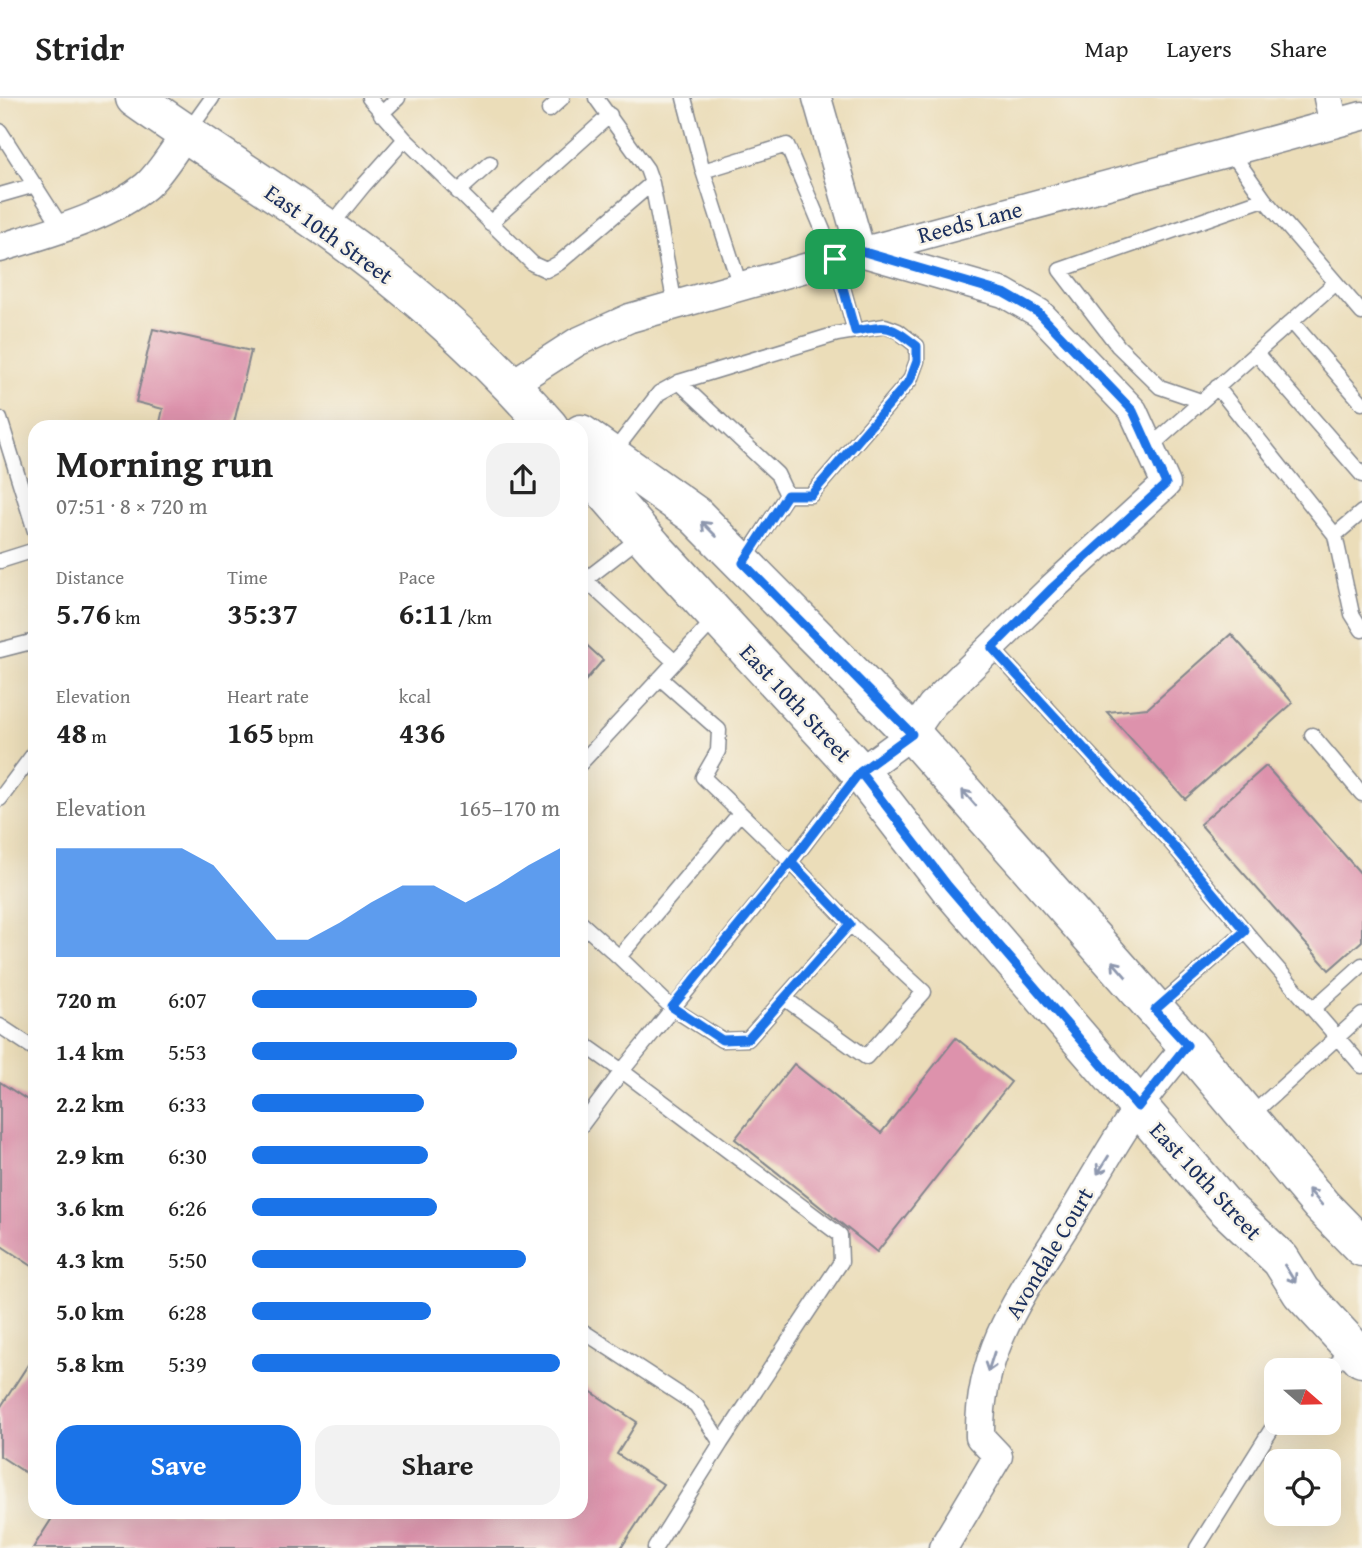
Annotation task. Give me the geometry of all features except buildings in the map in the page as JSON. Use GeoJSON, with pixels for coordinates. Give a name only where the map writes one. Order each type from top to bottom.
{"type":"FeatureCollection","features":[{"type":"Feature","properties":{"kind":"main road","name":"East 10th Street"},"geometry":{"type":"LineString","coordinates":[[135,98],[328,229],[442,320],[512,384],[561,420]]}},
{"type":"Feature","properties":{"kind":"main road","name":"East 10th Street"},"geometry":{"type":"LineString","coordinates":[[512,384],[543,420]]}},
{"type":"Feature","properties":{"kind":"main road","name":"East 10th Street"},"geometry":{"type":"LineString","coordinates":[[591,451],[643,536],[860,772],[948,886],[1138,1107],[1226,1208],[1281,1259],[1301,1292],[1352,1355]]}},
{"type":"Feature","properties":{"kind":"main road"},"geometry":{"type":"LineString","coordinates":[[591,451],[695,515],[912,734],[1187,1045],[1321,1205],[1362,1247]]}},
{"type":"Feature","properties":{"kind":"street"},"geometry":{"type":"LineString","coordinates":[[817,98],[848,255],[1004,293],[1039,313],[1133,411],[1166,484],[1052,588],[932,705],[912,734],[860,772]]}},
{"type":"Feature","properties":{"kind":"street","name":"Reeds Lane"},"geometry":{"type":"LineString","coordinates":[[512,384],[601,329],[675,305],[848,255],[1231,152],[1331,111],[1362,116]]}},
{"type":"Feature","properties":{"kind":"street"},"geometry":{"type":"LineString","coordinates":[[0,248],[101,212],[146,185],[186,134]]}},
{"type":"Feature","properties":{"kind":"street","name":"Avondale Court"},"geometry":{"type":"LineString","coordinates":[[943,1548],[998,1456],[980,1437],[980,1412],[988,1364],[1026,1283],[1138,1107],[1187,1045]]}},
{"type":"Feature","properties":{"kind":"lane"},"geometry":{"type":"LineString","coordinates":[[186,134],[212,98]]}},
{"type":"Feature","properties":{"kind":"lane"},"geometry":{"type":"LineString","coordinates":[[369,98],[381,114],[458,192],[533,264],[546,270],[559,264],[652,183]]}},
{"type":"Feature","properties":{"kind":"lane"},"geometry":{"type":"LineString","coordinates":[[381,114],[398,98]]}},
{"type":"Feature","properties":{"kind":"lane"},"geometry":{"type":"LineString","coordinates":[[548,110],[562,98]]}},
{"type":"Feature","properties":{"kind":"lane"},"geometry":{"type":"LineString","coordinates":[[596,98],[647,169],[675,305]]}},
{"type":"Feature","properties":{"kind":"lane"},"geometry":{"type":"LineString","coordinates":[[684,98],[703,171],[740,286]]}},
{"type":"Feature","properties":{"kind":"lane"},"geometry":{"type":"LineString","coordinates":[[490,223],[610,116]]}},
{"type":"Feature","properties":{"kind":"lane"},"geometry":{"type":"LineString","coordinates":[[0,131],[62,228]]}},
{"type":"Feature","properties":{"kind":"lane"},"geometry":{"type":"LineString","coordinates":[[328,229],[405,139]]}},
{"type":"Feature","properties":{"kind":"lane"},"geometry":{"type":"LineString","coordinates":[[703,171],[787,145],[848,255],[855,331]]}},
{"type":"Feature","properties":{"kind":"lane"},"geometry":{"type":"LineString","coordinates":[[1231,152],[1264,199],[1362,313]]}},
{"type":"Feature","properties":{"kind":"lane"},"geometry":{"type":"LineString","coordinates":[[458,192],[490,163]]}},
{"type":"Feature","properties":{"kind":"lane"},"geometry":{"type":"LineString","coordinates":[[0,195],[35,185]]}},
{"type":"Feature","properties":{"kind":"lane"},"geometry":{"type":"LineString","coordinates":[[1201,401],[1160,387],[1118,346],[1060,270],[1264,199]]}},
{"type":"Feature","properties":{"kind":"lane"},"geometry":{"type":"LineString","coordinates":[[1150,447],[1335,283]]}},
{"type":"Feature","properties":{"kind":"lane"},"geometry":{"type":"LineString","coordinates":[[1292,322],[1362,403]]}},
{"type":"Feature","properties":{"kind":"lane"},"geometry":{"type":"LineString","coordinates":[[591,451],[659,393],[679,382],[837,334],[885,326],[898,331],[917,346],[917,361],[910,380],[811,495],[787,495]]}},
{"type":"Feature","properties":{"kind":"lane"},"geometry":{"type":"LineString","coordinates":[[1256,353],[1362,475]]}},
{"type":"Feature","properties":{"kind":"lane"},"geometry":{"type":"LineString","coordinates":[[679,382],[777,474],[787,495]]}},
{"type":"Feature","properties":{"kind":"lane"},"geometry":{"type":"LineString","coordinates":[[1217,387],[1335,535],[1362,630]]}},
{"type":"Feature","properties":{"kind":"lane"},"geometry":{"type":"LineString","coordinates":[[0,419],[28,509]]}},
{"type":"Feature","properties":{"kind":"lane"},"geometry":{"type":"LineString","coordinates":[[743,563],[787,495]]}},
{"type":"Feature","properties":{"kind":"lane"},"geometry":{"type":"LineString","coordinates":[[1335,535],[1362,512]]}},
{"type":"Feature","properties":{"kind":"lane"},"geometry":{"type":"LineString","coordinates":[[588,574],[643,536]]}},
{"type":"Feature","properties":{"kind":"lane"},"geometry":{"type":"LineString","coordinates":[[0,561],[28,552]]}},
{"type":"Feature","properties":{"kind":"lane"},"geometry":{"type":"LineString","coordinates":[[588,583],[675,662]]}},
{"type":"Feature","properties":{"kind":"lane"},"geometry":{"type":"LineString","coordinates":[[588,755],[717,617]]}},
{"type":"Feature","properties":{"kind":"lane"},"geometry":{"type":"LineString","coordinates":[[0,650],[28,643]]}},
{"type":"Feature","properties":{"kind":"lane"},"geometry":{"type":"LineString","coordinates":[[992,648],[1172,844],[1362,1066]]}},
{"type":"Feature","properties":{"kind":"lane"},"geometry":{"type":"LineString","coordinates":[[660,678],[719,730],[718,751],[703,777],[791,862],[850,924],[924,992],[866,1057],[785,998]]}},
{"type":"Feature","properties":{"kind":"lane"},"geometry":{"type":"LineString","coordinates":[[1312,735],[1362,794]]}},
{"type":"Feature","properties":{"kind":"lane"},"geometry":{"type":"LineString","coordinates":[[0,799],[28,761]]}},
{"type":"Feature","properties":{"kind":"lane"},"geometry":{"type":"LineString","coordinates":[[588,1117],[860,772]]}},
{"type":"Feature","properties":{"kind":"lane"},"geometry":{"type":"LineString","coordinates":[[619,957],[740,813]]}},
{"type":"Feature","properties":{"kind":"lane"},"geometry":{"type":"LineString","coordinates":[[588,929],[672,1007],[722,1040],[748,1039],[850,924]]}},
{"type":"Feature","properties":{"kind":"lane"},"geometry":{"type":"LineString","coordinates":[[1155,1010],[1245,931]]}},
{"type":"Feature","properties":{"kind":"lane"},"geometry":{"type":"LineString","coordinates":[[1313,1010],[1362,965]]}},
{"type":"Feature","properties":{"kind":"lane"},"geometry":{"type":"LineString","coordinates":[[1248,1118],[1362,1015]]}},
{"type":"Feature","properties":{"kind":"lane"},"geometry":{"type":"LineString","coordinates":[[0,1027],[28,1045]]}},
{"type":"Feature","properties":{"kind":"lane"},"geometry":{"type":"LineString","coordinates":[[588,1046],[840,1235],[841,1262],[655,1548]]}},
{"type":"Feature","properties":{"kind":"lane"},"geometry":{"type":"LineString","coordinates":[[588,1335],[696,1405],[721,1443]]}},
{"type":"Feature","properties":{"kind":"lane"},"geometry":{"type":"LineString","coordinates":[[1197,1548],[1268,1435]]}},
{"type":"Feature","properties":{"kind":"route"},"geometry":{"type":"LineString","coordinates":[[835,259],[855,331],[885,326],[898,331],[917,346],[917,361],[910,380],[811,495],[787,495],[743,563],[912,734],[860,772],[791,862],[672,1007],[722,1040],[748,1039],[850,924],[791,862],[825,817],[860,772],[948,886],[1138,1107],[1187,1045],[1155,1010],[1245,931],[1172,844],[992,648],[1052,588],[1166,484],[1133,411],[1039,313],[1004,293],[861,251],[835,259]]}}]}
